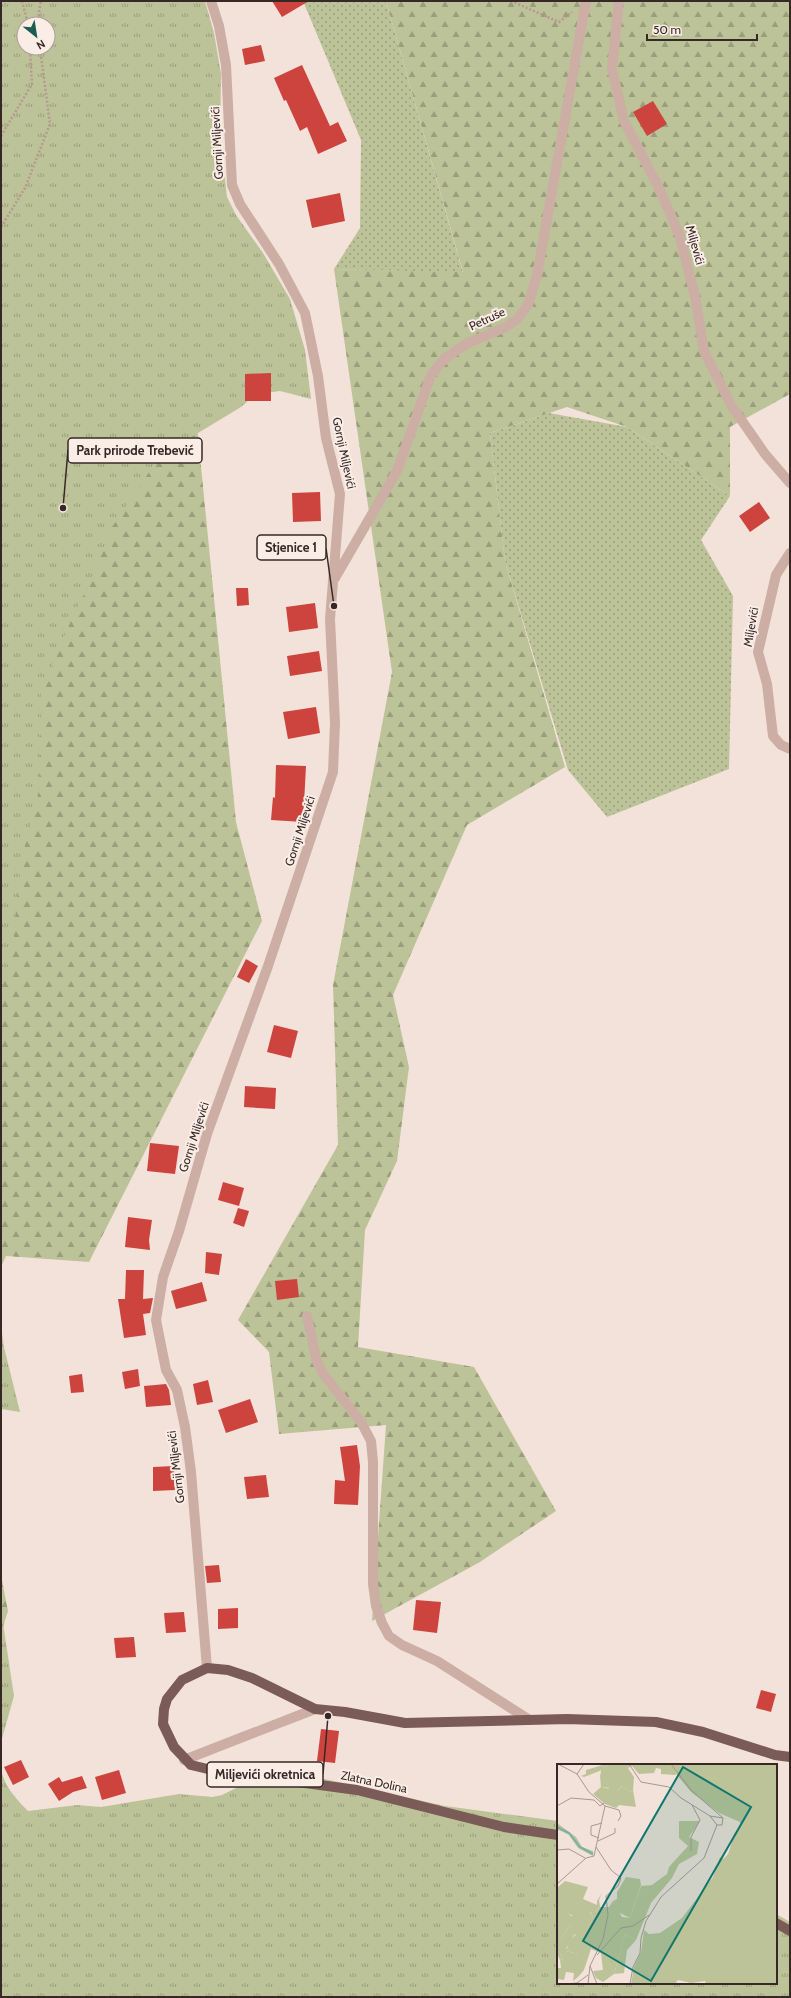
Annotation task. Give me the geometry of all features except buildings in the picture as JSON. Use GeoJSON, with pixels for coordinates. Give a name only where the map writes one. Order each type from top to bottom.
{"type":"FeatureCollection","features":[{"type":"Feature","properties":{"kind":"main road"},"geometry":{"type":"LineString","coordinates":[[184,1760],[169,1739],[163,1724],[166,1699],[182,1680],[207,1668],[228,1670],[252,1678],[316,1709],[345,1712],[405,1723],[528,1720],[656,1722],[703,1732],[774,1755],[790,1757]]}},
{"type":"Feature","properties":{"kind":"main road","name":"Zlatna Dolina"},"geometry":{"type":"LineString","coordinates":[[184,1760],[191,1765],[216,1771],[357,1790],[504,1827],[557,1835]]}},
{"type":"Feature","properties":{"kind":"main road"},"geometry":{"type":"LineString","coordinates":[[777,1924],[790,1931]]}},
{"type":"Feature","properties":{"kind":"street","name":"Gornji Miljevići"},"geometry":{"type":"LineString","coordinates":[[207,1668],[191,1472],[185,1427],[177,1390],[166,1370],[156,1320],[163,1277],[179,1231],[207,1134],[268,966],[333,772],[335,722],[330,619],[340,494],[326,438],[318,376],[305,313],[279,264],[240,204],[232,185],[226,65],[219,26],[211,1]]}},
{"type":"Feature","properties":{"kind":"street","name":"Petruše"},"geometry":{"type":"LineString","coordinates":[[333,582],[397,471],[431,375],[445,358],[468,343],[506,327],[517,319],[528,305],[537,275],[586,1]]}},
{"type":"Feature","properties":{"kind":"street","name":"Miljevići"},"geometry":{"type":"LineString","coordinates":[[619,1],[612,69],[624,121],[658,186],[679,234],[695,296],[704,351],[731,404],[765,454],[790,483]]}},
{"type":"Feature","properties":{"kind":"street","name":"Miljevići"},"geometry":{"type":"LineString","coordinates":[[790,554],[776,575],[758,652],[767,684],[773,736],[781,746],[790,749]]}},
{"type":"Feature","properties":{"kind":"street"},"geometry":{"type":"LineString","coordinates":[[307,1316],[317,1362],[324,1375],[360,1422],[371,1441],[373,1462],[373,1584],[376,1606],[382,1623],[389,1636],[437,1661],[528,1720]]}},
{"type":"Feature","properties":{"kind":"street"},"geometry":{"type":"LineString","coordinates":[[184,1760],[316,1709]]}},
{"type":"Feature","properties":{"kind":"path"},"geometry":{"type":"LineString","coordinates":[[22,1],[26,16]]}},
{"type":"Feature","properties":{"kind":"path"},"geometry":{"type":"LineString","coordinates":[[39,16],[41,1]]}},
{"type":"Feature","properties":{"kind":"path"},"geometry":{"type":"LineString","coordinates":[[511,1],[559,22],[574,10]]}},
{"type":"Feature","properties":{"kind":"path"},"geometry":{"type":"LineString","coordinates":[[1,136],[32,84],[30,56]]}},
{"type":"Feature","properties":{"kind":"path"},"geometry":{"type":"LineString","coordinates":[[1,227],[25,188],[50,124],[41,56]]}},
{"type":"Feature","properties":{"kind":"green space"},"geometry":{"type":"Polygon","coordinates":[[[1,1],[153,1],[236,822],[262,921],[89,1262],[6,1256],[1,1267],[1,1]]]}},
{"type":"Feature","properties":{"kind":"green space"},"geometry":{"type":"Polygon","coordinates":[[[1,1],[205,1],[214,33],[221,74],[220,134],[227,197],[236,215],[263,253],[290,299],[305,350],[311,399],[280,391],[256,394],[241,407],[160,456],[112,527],[92,579],[72,618],[41,692],[39,791],[22,857],[16,906],[15,932],[3,986],[1,1018],[1,1]]]}},
{"type":"Feature","properties":{"kind":"green space"},"geometry":{"type":"Polygon","coordinates":[[[303,1],[386,1],[463,273],[334,269],[360,228],[361,140],[303,1]]]}},
{"type":"Feature","properties":{"kind":"green space"},"geometry":{"type":"Polygon","coordinates":[[[386,1],[790,1],[790,394],[730,427],[730,496],[627,427],[567,407],[490,433],[505,561],[565,767],[467,825],[393,995],[409,1067],[397,1161],[365,1230],[358,1347],[474,1367],[556,1511],[480,1562],[372,1621],[386,1425],[279,1434],[269,1352],[238,1320],[338,1145],[333,985],[392,672],[334,269],[463,272],[386,1]]]}},
{"type":"Feature","properties":{"kind":"green space"},"geometry":{"type":"Polygon","coordinates":[[[549,413],[627,427],[730,496],[701,540],[733,596],[729,769],[607,817],[568,770],[505,561],[490,433],[549,413]]]}},
{"type":"Feature","properties":{"kind":"green space"},"geometry":{"type":"Polygon","coordinates":[[[1,1326],[4,1347],[20,1412],[1,1409],[1,1326]]]}},
{"type":"Feature","properties":{"kind":"green space"},"geometry":{"type":"Polygon","coordinates":[[[1,1575],[8,1611],[1,1633],[1,1575]]]}},
{"type":"Feature","properties":{"kind":"green space"},"geometry":{"type":"Polygon","coordinates":[[[1,1610],[14,1696],[1,1742],[1,1610]]]}},
{"type":"Feature","properties":{"kind":"green space"},"geometry":{"type":"Polygon","coordinates":[[[253,1763],[445,1806],[557,1821],[557,1984],[777,1984],[777,1915],[790,1922],[790,1997],[1,1997],[1,1769],[8,1787],[28,1811],[77,1805],[101,1807],[179,1794],[212,1797],[222,1795],[246,1783],[253,1763]]]}},
{"type":"Feature","properties":{"kind":"place","name":"Park prirode Trebević"},"geometry":{"type":"Point","coordinates":[63,508]}},
{"type":"Feature","properties":{"kind":"place","name":"Stjenice 1"},"geometry":{"type":"Point","coordinates":[334,606]}},
{"type":"Feature","properties":{"kind":"place","name":"Miljevići okretnica"},"geometry":{"type":"Point","coordinates":[328,1716]}}]}
